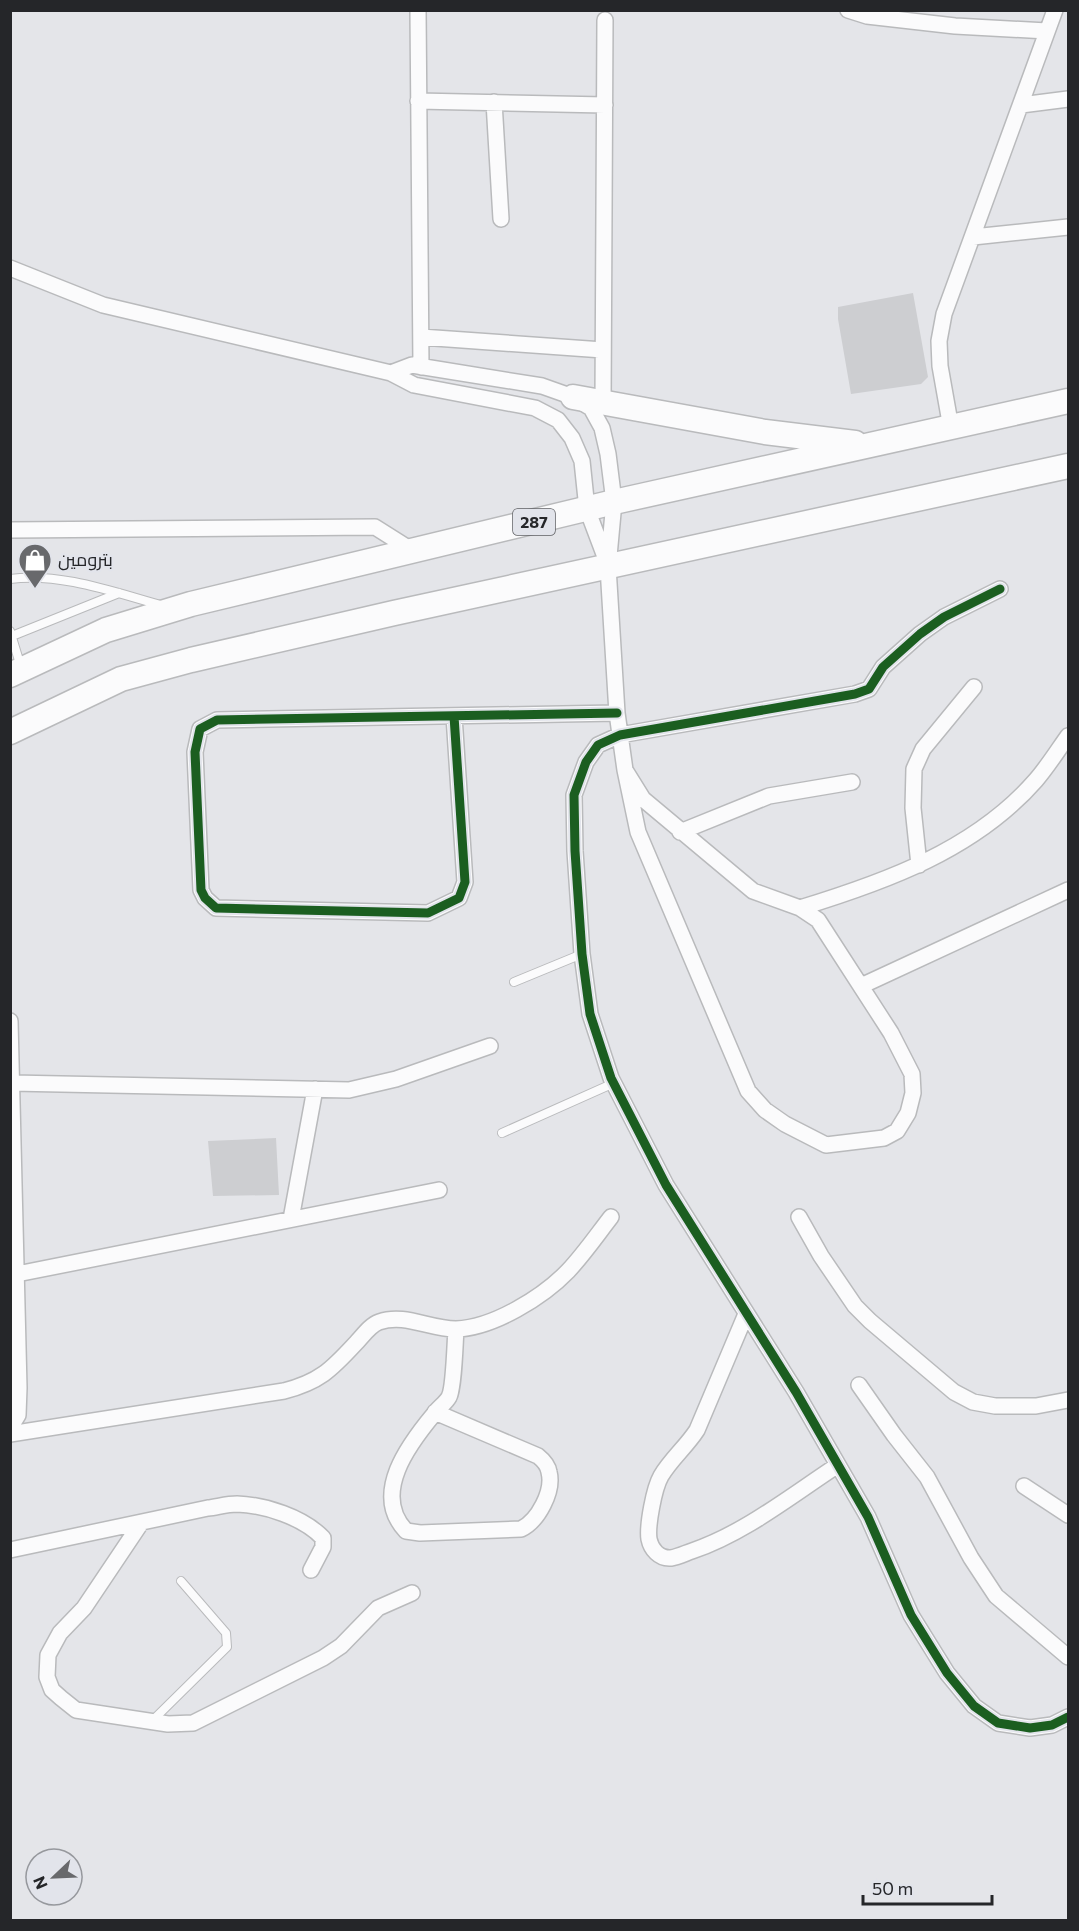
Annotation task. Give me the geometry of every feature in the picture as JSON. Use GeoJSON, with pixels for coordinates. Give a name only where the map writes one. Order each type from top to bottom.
{"type":"FeatureCollection","features":[{"type":"Feature","properties":{"kind":"main road"},"geometry":{"type":"LineString","coordinates":[[573,397],[765,432],[873,445]]}},
{"type":"Feature","properties":{"kind":"main road","name":"287"},"geometry":{"type":"LineString","coordinates":[[16,672],[106,630],[177,608],[614,502],[1068,401]]}},
{"type":"Feature","properties":{"kind":"main road"},"geometry":{"type":"LineString","coordinates":[[10,732],[121,679],[191,660],[1068,466]]}},
{"type":"Feature","properties":{"kind":"street"},"geometry":{"type":"LineString","coordinates":[[418,10],[421,367]]}},
{"type":"Feature","properties":{"kind":"street"},"geometry":{"type":"LineString","coordinates":[[848,10],[867,16],[1047,32]]}},
{"type":"Feature","properties":{"kind":"street"},"geometry":{"type":"LineString","coordinates":[[951,428],[940,366],[939,342],[944,314],[1055,10]]}},
{"type":"Feature","properties":{"kind":"street"},"geometry":{"type":"LineString","coordinates":[[603,403],[605,20]]}},
{"type":"Feature","properties":{"kind":"street"},"geometry":{"type":"LineString","coordinates":[[1021,105],[1068,99]]}},
{"type":"Feature","properties":{"kind":"street"},"geometry":{"type":"LineString","coordinates":[[418,100],[605,105]]}},
{"type":"Feature","properties":{"kind":"street"},"geometry":{"type":"LineString","coordinates":[[494,102],[501,219]]}},
{"type":"Feature","properties":{"kind":"street"},"geometry":{"type":"LineString","coordinates":[[973,237],[1068,227]]}},
{"type":"Feature","properties":{"kind":"street"},"geometry":{"type":"LineString","coordinates":[[10,268],[103,305],[392,373],[414,385],[535,408],[558,420],[572,438],[582,461],[587,509],[608,567]]}},
{"type":"Feature","properties":{"kind":"street"},"geometry":{"type":"LineString","coordinates":[[421,337],[603,350]]}},
{"type":"Feature","properties":{"kind":"street"},"geometry":{"type":"LineString","coordinates":[[392,373],[412,365],[542,386],[573,397],[591,408],[602,428],[614,502],[608,567],[617,713],[625,770],[638,832],[748,1091],[765,1110],[804,1135],[826,1145],[884,1138],[897,1131],[908,1113],[913,1093],[912,1074],[891,1033],[818,920],[800,908],[753,891],[643,799],[625,770]]}},
{"type":"Feature","properties":{"kind":"street"},"geometry":{"type":"LineString","coordinates":[[10,530],[375,527],[413,551]]}},
{"type":"Feature","properties":{"kind":"street"},"geometry":{"type":"LineString","coordinates":[[1000,589],[944,617],[920,634],[883,667],[868,689],[855,694],[620,735],[598,745],[586,762],[574,795],[575,851],[582,954],[590,1014],[614,1083],[666,1185],[868,1517],[911,1615],[947,1673],[974,1706],[998,1723],[1030,1728],[1052,1725],[1068,1717]]}},
{"type":"Feature","properties":{"kind":"street"},"geometry":{"type":"LineString","coordinates":[[919,866],[913,808],[914,769],[923,748],[974,687]]}},
{"type":"Feature","properties":{"kind":"street"},"geometry":{"type":"LineString","coordinates":[[454,716],[465,882],[459,898],[428,914],[216,908],[205,898],[201,890],[195,752],[200,729],[217,720],[617,713]]}},
{"type":"Feature","properties":{"kind":"street"},"geometry":{"type":"LineString","coordinates":[[800,908],[865,888],[919,866],[969,836],[1008,807],[1036,780],[1068,736]]}},
{"type":"Feature","properties":{"kind":"street"},"geometry":{"type":"LineString","coordinates":[[680,832],[769,796],[852,782]]}},
{"type":"Feature","properties":{"kind":"street"},"geometry":{"type":"LineString","coordinates":[[861,986],[1068,890]]}},
{"type":"Feature","properties":{"kind":"street"},"geometry":{"type":"LineString","coordinates":[[10,1021],[19,1388],[18,1415],[10,1428]]}},
{"type":"Feature","properties":{"kind":"street"},"geometry":{"type":"LineString","coordinates":[[12,1083],[349,1090],[396,1080],[490,1046]]}},
{"type":"Feature","properties":{"kind":"street"},"geometry":{"type":"LineString","coordinates":[[291,1219],[315,1089]]}},
{"type":"Feature","properties":{"kind":"street"},"geometry":{"type":"LineString","coordinates":[[16,1274],[439,1190]]}},
{"type":"Feature","properties":{"kind":"street"},"geometry":{"type":"LineString","coordinates":[[10,1434],[284,1391],[303,1386],[316,1380],[335,1365],[376,1323],[391,1319],[456,1329],[500,1317],[538,1297],[567,1271],[611,1217]]}},
{"type":"Feature","properties":{"kind":"street"},"geometry":{"type":"LineString","coordinates":[[799,1217],[821,1256],[855,1306],[954,1392],[973,1402],[995,1406],[1036,1406],[1068,1400]]}},
{"type":"Feature","properties":{"kind":"street"},"geometry":{"type":"LineString","coordinates":[[746,1314],[697,1430],[687,1446],[672,1459],[659,1479],[648,1531],[651,1546],[658,1554],[672,1558],[703,1547],[750,1522],[838,1465]]}},
{"type":"Feature","properties":{"kind":"street"},"geometry":{"type":"LineString","coordinates":[[435,1412],[538,1456],[544,1462],[550,1473],[546,1497],[531,1524],[520,1529],[406,1532],[399,1524],[394,1511],[396,1469],[435,1412],[450,1397],[456,1329]]}},
{"type":"Feature","properties":{"kind":"street"},"geometry":{"type":"LineString","coordinates":[[859,1385],[927,1477],[971,1558],[996,1596],[1068,1657]]}},
{"type":"Feature","properties":{"kind":"street"},"geometry":{"type":"LineString","coordinates":[[1024,1486],[1068,1515]]}},
{"type":"Feature","properties":{"kind":"street"},"geometry":{"type":"LineString","coordinates":[[10,1550],[236,1504],[267,1509],[314,1528],[323,1538],[323,1547],[311,1570]]}},
{"type":"Feature","properties":{"kind":"street"},"geometry":{"type":"LineString","coordinates":[[141,1523],[84,1608],[60,1633],[48,1655],[47,1677],[52,1690],[76,1710],[168,1724],[194,1723],[323,1658],[341,1646],[378,1608],[412,1593]]}},
{"type":"Feature","properties":{"kind":"lane"},"geometry":{"type":"LineString","coordinates":[[10,579],[37,577],[120,592],[162,606],[177,608]]}},
{"type":"Feature","properties":{"kind":"lane"},"geometry":{"type":"LineString","coordinates":[[16,672],[11,634],[120,592]]}},
{"type":"Feature","properties":{"kind":"lane"},"geometry":{"type":"LineString","coordinates":[[514,982],[582,954]]}},
{"type":"Feature","properties":{"kind":"lane"},"geometry":{"type":"LineString","coordinates":[[502,1133],[614,1083]]}},
{"type":"Feature","properties":{"kind":"lane"},"geometry":{"type":"LineString","coordinates":[[152,1721],[227,1647],[226,1633],[181,1581]]}},
{"type":"Feature","properties":{"kind":"building"},"geometry":{"type":"Polygon","coordinates":[[[913,293],[928,377],[921,384],[851,394],[838,307],[913,293]]]}},
{"type":"Feature","properties":{"kind":"building"},"geometry":{"type":"Polygon","coordinates":[[[276,1138],[279,1195],[213,1196],[208,1141],[276,1138]]]}},
{"type":"Feature","properties":{"kind":"cycle path"},"geometry":{"type":"LineString","coordinates":[[1000,589],[944,617],[920,634],[883,667],[869,689],[855,694],[620,735],[598,745],[586,762],[574,795],[575,851],[582,954],[590,1014],[611,1078],[666,1185],[796,1392],[868,1517],[911,1615],[947,1673],[974,1706],[998,1723],[1030,1728],[1052,1725],[1068,1717]]}},
{"type":"Feature","properties":{"kind":"cycle path"},"geometry":{"type":"LineString","coordinates":[[454,716],[465,882],[459,898],[428,913],[216,908],[205,898],[201,890],[195,752],[200,729],[217,720],[617,713]]}},
{"type":"Feature","properties":{"kind":"place","name":"بترومين"},"geometry":{"type":"Point","coordinates":[35,589]}}]}
